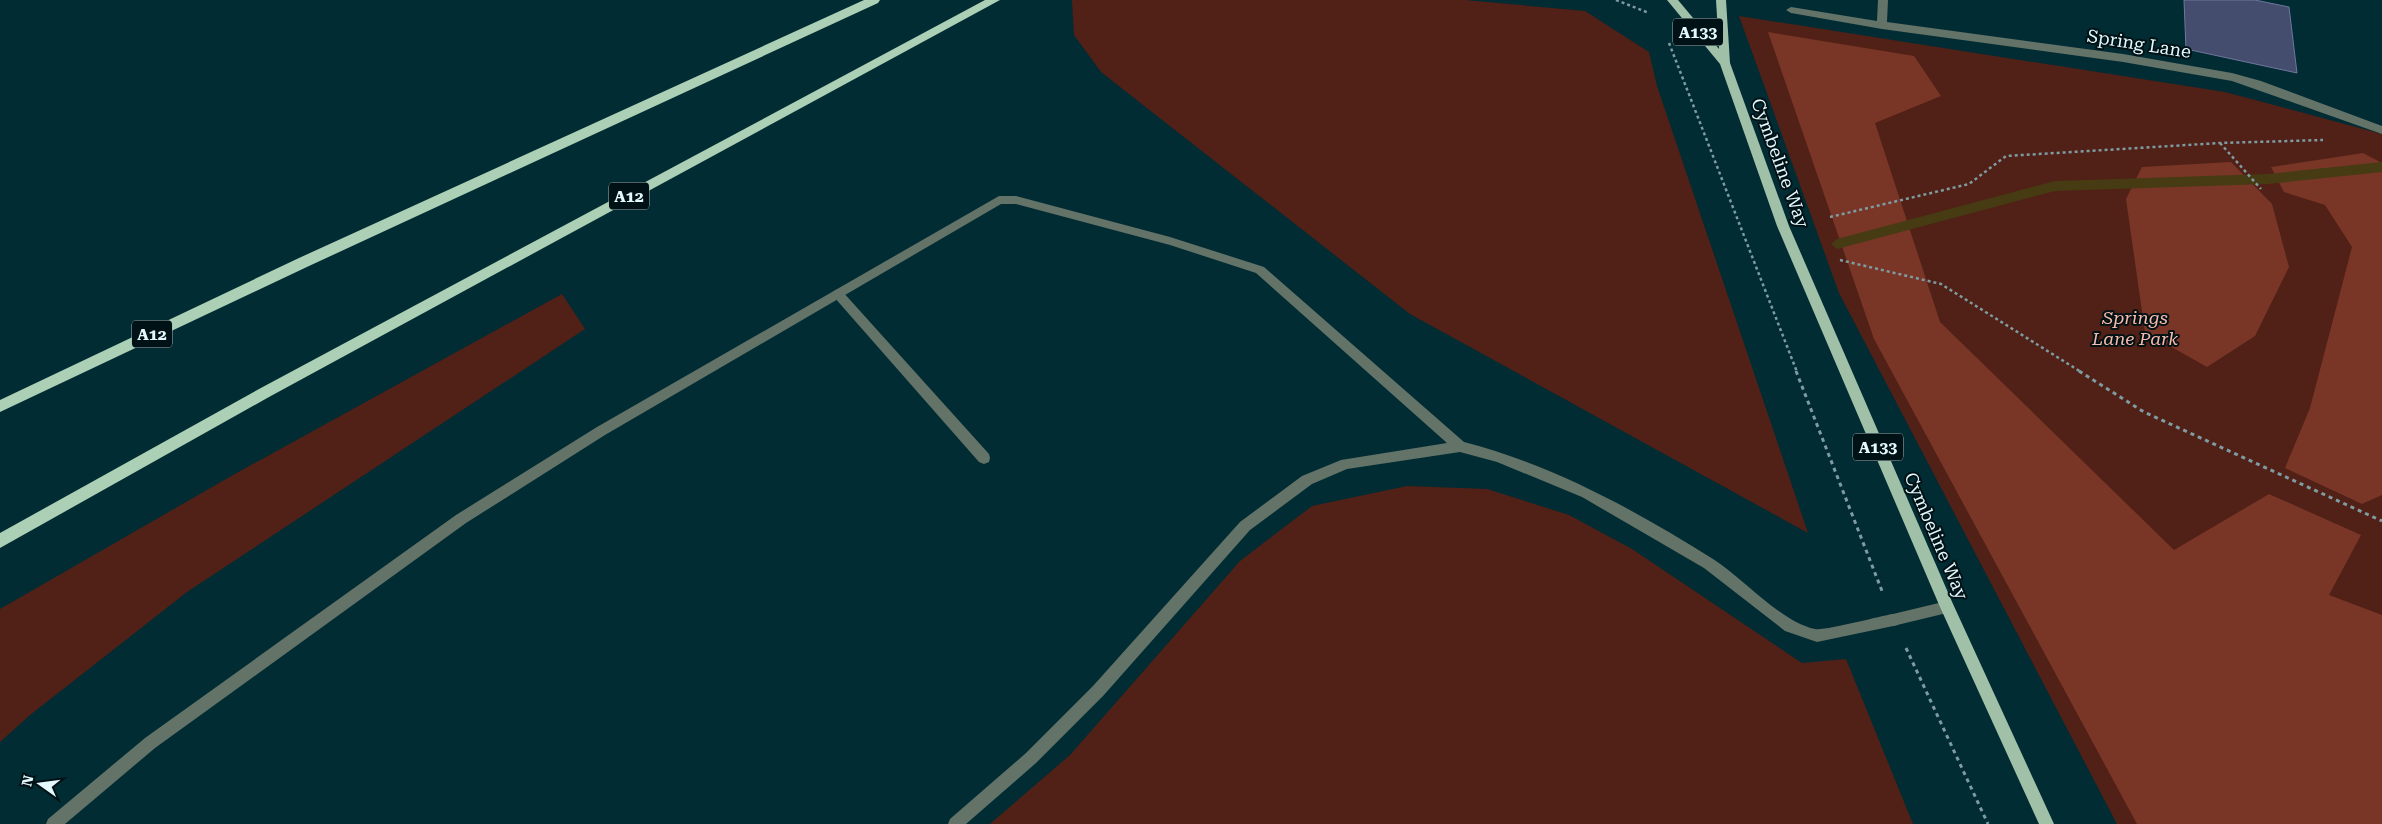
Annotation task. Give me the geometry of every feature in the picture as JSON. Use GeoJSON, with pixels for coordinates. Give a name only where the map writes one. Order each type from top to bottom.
{"type":"FeatureCollection","features":[{"type":"Feature","properties":{"kind":"highway","name":"A12"},"geometry":{"type":"LineString","coordinates":[[0,406],[304,262],[874,0]]}},
{"type":"Feature","properties":{"kind":"highway","name":"A12"},"geometry":{"type":"LineString","coordinates":[[0,541],[264,393],[994,0]]}},
{"type":"Feature","properties":{"kind":"main road","name":"Cymbeline Way"},"geometry":{"type":"LineString","coordinates":[[1672,0],[1725,63]]}},
{"type":"Feature","properties":{"kind":"main road","name":"Cymbeline Way"},"geometry":{"type":"LineString","coordinates":[[1721,0],[1725,63],[1783,226],[1947,607],[2047,824]]}},
{"type":"Feature","properties":{"kind":"street"},"geometry":{"type":"LineString","coordinates":[[1882,0],[1882,25]]}},
{"type":"Feature","properties":{"kind":"street","name":"Spring Lane"},"geometry":{"type":"LineString","coordinates":[[1791,10],[1882,25],[2123,58],[2232,77],[2382,130]]}},
{"type":"Feature","properties":{"kind":"street"},"geometry":{"type":"LineString","coordinates":[[52,824],[150,743],[461,519],[602,431],[999,200],[1016,200],[1170,242],[1260,270],[1460,447]]}},
{"type":"Feature","properties":{"kind":"street"},"geometry":{"type":"LineString","coordinates":[[838,294],[984,458]]}},
{"type":"Feature","properties":{"kind":"street"},"geometry":{"type":"LineString","coordinates":[[955,824],[1031,758],[1098,691],[1245,526],[1307,480],[1346,464],[1460,447],[1499,457],[1587,493],[1709,564],[1790,626],[1817,636],[1947,607]]}},
{"type":"Feature","properties":{"kind":"path"},"geometry":{"type":"LineString","coordinates":[[1616,0],[1651,14]]}},
{"type":"Feature","properties":{"kind":"path"},"geometry":{"type":"LineString","coordinates":[[1666,35],[1893,620],[1988,824]]}},
{"type":"Feature","properties":{"kind":"path"},"geometry":{"type":"LineString","coordinates":[[1830,217],[1969,184],[2006,156],[2220,142],[2325,140]]}},
{"type":"Feature","properties":{"kind":"path"},"geometry":{"type":"LineString","coordinates":[[2220,142],[2260,189]]}},
{"type":"Feature","properties":{"kind":"path"},"geometry":{"type":"LineString","coordinates":[[1840,260],[1941,284],[2144,412],[2382,521]]}},
{"type":"Feature","properties":{"kind":"green space"},"geometry":{"type":"Polygon","coordinates":[[[1072,0],[1465,0],[1585,11],[1649,52],[1657,86],[1808,533],[1410,314],[1101,72],[1074,35],[1072,0]]]}},
{"type":"Feature","properties":{"kind":"green space","name":"Springs Lane Park"},"geometry":{"type":"Polygon","coordinates":[[[1739,16],[2225,92],[2382,134],[2382,824],[2117,824],[1839,293],[1739,16]]]}},
{"type":"Feature","properties":{"kind":"green space"},"geometry":{"type":"Polygon","coordinates":[[[562,294],[585,329],[187,592],[30,715],[0,742],[0,609],[233,475],[562,294]]]}},
{"type":"Feature","properties":{"kind":"green space"},"geometry":{"type":"Polygon","coordinates":[[[1407,486],[1487,489],[1569,515],[1632,549],[1802,663],[1846,659],[1913,824],[990,824],[1070,755],[1240,561],[1312,506],[1407,486]]]}},
{"type":"Feature","properties":{"kind":"shaded area"},"geometry":{"type":"Polygon","coordinates":[[[1768,32],[1914,56],[1941,96],[1875,123],[1940,322],[2174,550],[2269,494],[2361,535],[2329,595],[2382,615],[2382,824],[2137,824],[1874,339],[1768,32]]]}},
{"type":"Feature","properties":{"kind":"shaded area"},"geometry":{"type":"Polygon","coordinates":[[[2363,153],[2382,163],[2382,495],[2362,504],[2285,468],[2310,408],[2352,247],[2325,205],[2284,192],[2271,167],[2363,153]]]}},
{"type":"Feature","properties":{"kind":"shaded area"},"geometry":{"type":"Polygon","coordinates":[[[2231,162],[2272,204],[2289,267],[2255,336],[2207,367],[2145,332],[2126,199],[2142,167],[2231,162]]]}},
{"type":"Feature","properties":{"kind":"building"},"geometry":{"type":"Polygon","coordinates":[[[2184,0],[2255,0],[2289,7],[2297,73],[2186,49],[2184,0]]]}},
{"type":"Feature","properties":{"kind":"waterway"},"geometry":{"type":"LineString","coordinates":[[1837,244],[2055,186],[2268,179],[2382,167]]}}]}
